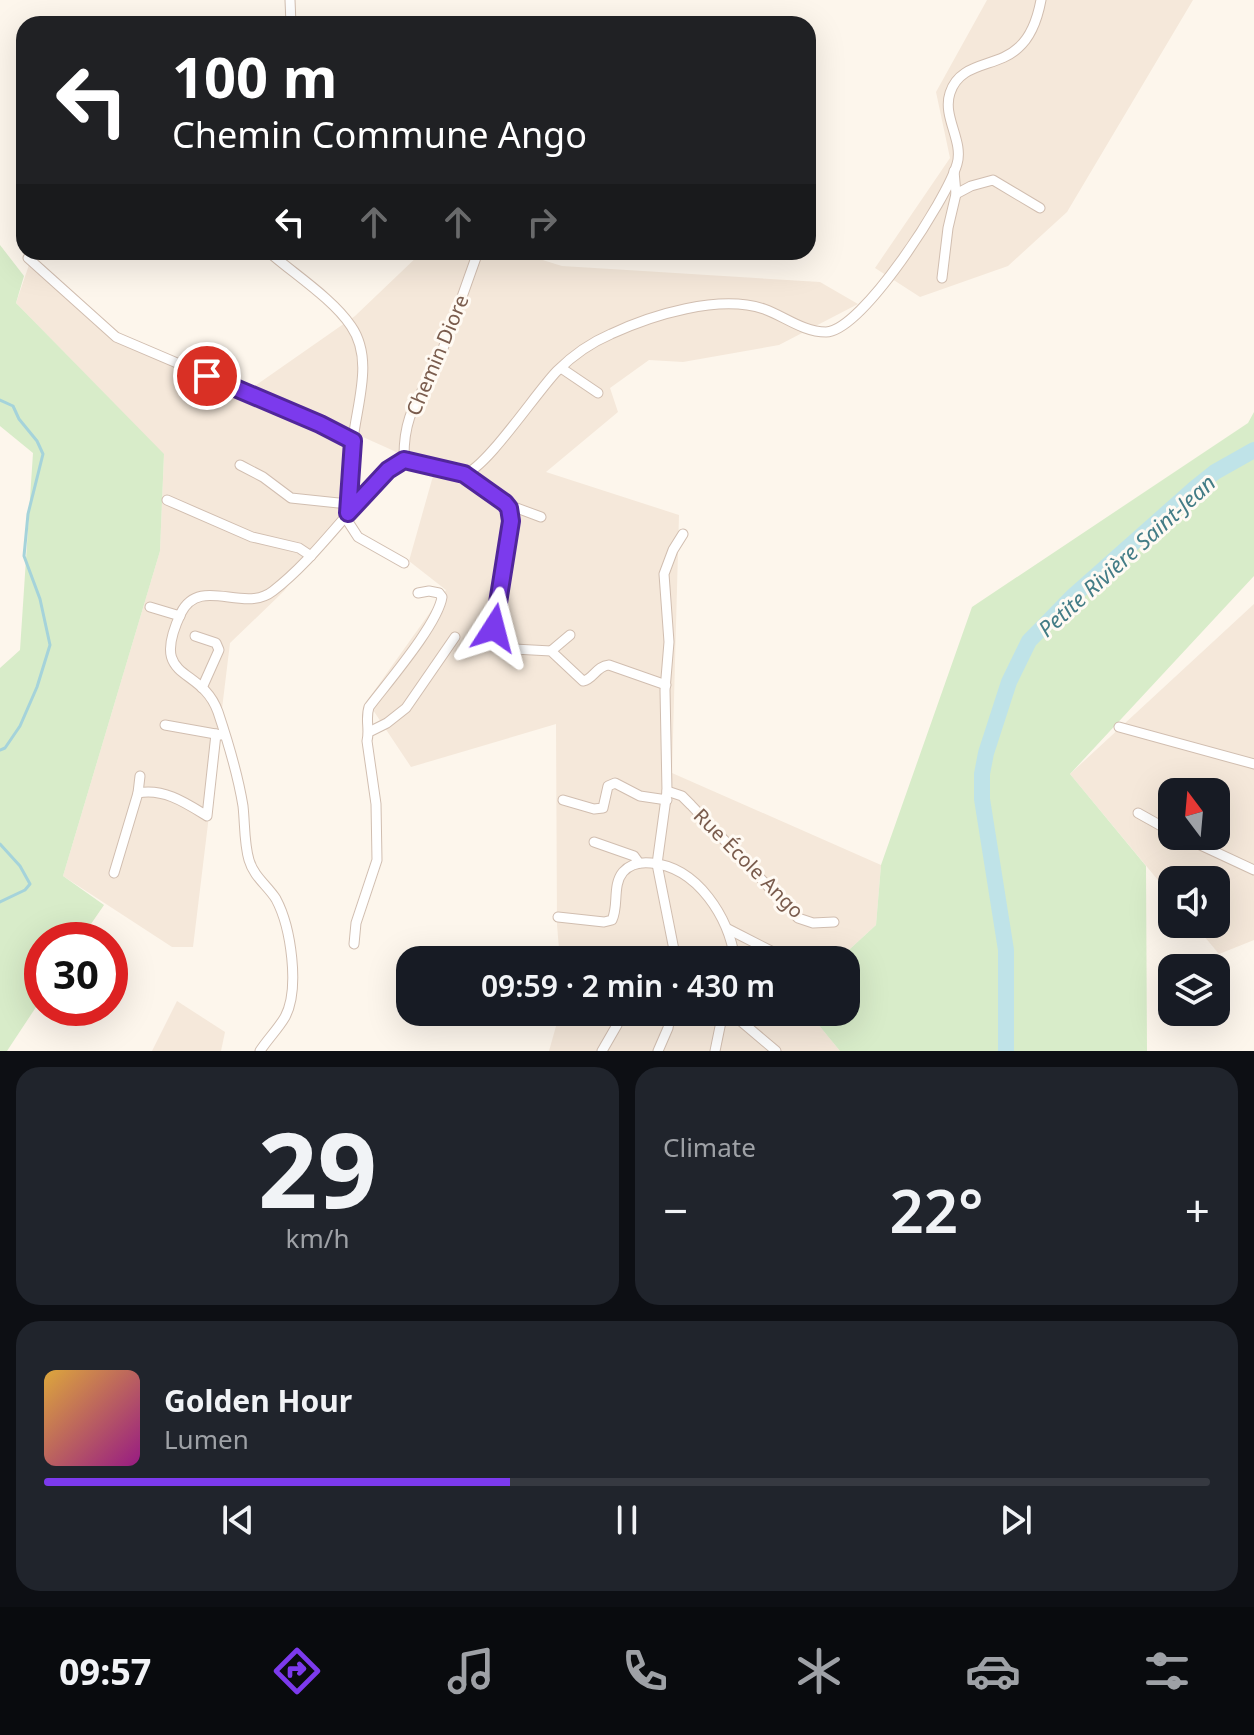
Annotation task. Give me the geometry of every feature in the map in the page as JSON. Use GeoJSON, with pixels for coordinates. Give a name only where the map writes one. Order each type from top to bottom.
{"type":"FeatureCollection","features":[{"type":"Feature","properties":{"kind":"street"},"geometry":{"type":"LineString","coordinates":[[464,474],[498,443],[580,350],[637,322],[721,304],[755,307],[811,330],[825,332],[837,330],[854,318],[912,249],[954,171],[958,153],[948,106],[953,86],[963,73],[1006,57],[1020,47],[1037,17],[1041,0]]}},
{"type":"Feature","properties":{"kind":"street"},"geometry":{"type":"LineString","coordinates":[[942,278],[956,194],[954,171]]}},
{"type":"Feature","properties":{"kind":"street"},"geometry":{"type":"LineString","coordinates":[[956,194],[993,180],[1040,208]]}},
{"type":"Feature","properties":{"kind":"street"},"geometry":{"type":"LineString","coordinates":[[30,260],[116,337],[353,441]]}},
{"type":"Feature","properties":{"kind":"street"},"geometry":{"type":"LineString","coordinates":[[278,260],[338,311],[359,340],[363,375],[347,511],[358,537],[404,563]]}},
{"type":"Feature","properties":{"kind":"street","name":"Chemin Diore"},"geometry":{"type":"LineString","coordinates":[[404,460],[405,435],[411,411],[442,351],[475,260]]}},
{"type":"Feature","properties":{"kind":"street"},"geometry":{"type":"LineString","coordinates":[[561,368],[598,393]]}},
{"type":"Feature","properties":{"kind":"street"},"geometry":{"type":"LineString","coordinates":[[260,1051],[284,1018],[291,997],[289,946],[279,906],[256,876],[249,860],[241,795],[220,735],[217,711],[202,688],[177,670],[172,662],[171,644],[180,616],[198,595],[250,600],[267,596],[311,556],[347,511],[388,470],[404,460],[464,474],[505,503],[541,517]]}},
{"type":"Feature","properties":{"kind":"street"},"geometry":{"type":"LineString","coordinates":[[240,465],[263,477],[291,498],[347,511]]}},
{"type":"Feature","properties":{"kind":"street"},"geometry":{"type":"LineString","coordinates":[[167,500],[252,537],[299,548],[311,556]]}},
{"type":"Feature","properties":{"kind":"street"},"geometry":{"type":"LineString","coordinates":[[494,628],[511,521],[505,503]]}},
{"type":"Feature","properties":{"kind":"street","name":"Rue École Ango"},"geometry":{"type":"LineString","coordinates":[[673,946],[657,864],[667,795],[666,685],[669,642],[664,574],[683,534]]}},
{"type":"Feature","properties":{"kind":"street"},"geometry":{"type":"LineString","coordinates":[[354,944],[356,923],[377,860],[376,804],[367,741],[367,715],[369,707],[424,633],[440,606],[442,597],[436,591],[418,593]]}},
{"type":"Feature","properties":{"kind":"street"},"geometry":{"type":"LineString","coordinates":[[150,607],[180,616]]}},
{"type":"Feature","properties":{"kind":"street"},"geometry":{"type":"LineString","coordinates":[[551,651],[570,635]]}},
{"type":"Feature","properties":{"kind":"street"},"geometry":{"type":"LineString","coordinates":[[195,636],[216,643],[219,650],[202,688]]}},
{"type":"Feature","properties":{"kind":"street"},"geometry":{"type":"LineString","coordinates":[[369,732],[406,708],[455,637]]}},
{"type":"Feature","properties":{"kind":"street"},"geometry":{"type":"LineString","coordinates":[[514,649],[551,651],[583,681],[590,679],[597,669],[609,665],[666,685]]}},
{"type":"Feature","properties":{"kind":"street"},"geometry":{"type":"LineString","coordinates":[[165,725],[220,735]]}},
{"type":"Feature","properties":{"kind":"street"},"geometry":{"type":"LineString","coordinates":[[1119,727],[1254,764]]}},
{"type":"Feature","properties":{"kind":"street"},"geometry":{"type":"LineString","coordinates":[[138,793],[173,797],[207,816],[220,735]]}},
{"type":"Feature","properties":{"kind":"street"},"geometry":{"type":"LineString","coordinates":[[114,873],[138,793],[140,776]]}},
{"type":"Feature","properties":{"kind":"street","name":"Rue École Ango"},"geometry":{"type":"LineString","coordinates":[[563,800],[594,809],[603,808],[608,786],[615,783],[640,796],[682,796],[798,918],[813,923],[834,922]]}},
{"type":"Feature","properties":{"kind":"street"},"geometry":{"type":"LineString","coordinates":[[1138,813],[1158,824]]}},
{"type":"Feature","properties":{"kind":"street"},"geometry":{"type":"LineString","coordinates":[[594,842],[634,856],[639,863]]}},
{"type":"Feature","properties":{"kind":"street"},"geometry":{"type":"LineString","coordinates":[[1211,850],[1254,870]]}},
{"type":"Feature","properties":{"kind":"street"},"geometry":{"type":"LineString","coordinates":[[558,917],[604,922],[612,920],[621,875],[625,870],[639,863],[657,864],[675,868],[689,878],[722,916],[732,946]]}},
{"type":"Feature","properties":{"kind":"street"},"geometry":{"type":"LineString","coordinates":[[728,929],[761,946]]}},
{"type":"Feature","properties":{"kind":"street"},"geometry":{"type":"LineString","coordinates":[[602,1051],[616,1026]]}},
{"type":"Feature","properties":{"kind":"street"},"geometry":{"type":"LineString","coordinates":[[658,1051],[668,1026]]}},
{"type":"Feature","properties":{"kind":"street"},"geometry":{"type":"LineString","coordinates":[[715,1051],[720,1026]]}},
{"type":"Feature","properties":{"kind":"street"},"geometry":{"type":"LineString","coordinates":[[747,1026],[776,1051]]}},
{"type":"Feature","properties":{"kind":"shaded area"},"geometry":{"type":"Polygon","coordinates":[[[987,0],[1193,0],[1067,212],[1008,266],[920,297],[875,268],[950,158],[936,92],[987,0]]]}},
{"type":"Feature","properties":{"kind":"shaded area"},"geometry":{"type":"Polygon","coordinates":[[[31,260],[37,260],[121,334],[246,392],[355,316],[414,260],[543,260],[562,266],[820,282],[858,304],[779,345],[683,362],[649,360],[610,388],[618,412],[546,472],[679,515],[672,773],[881,865],[876,925],[853,946],[559,946],[556,724],[411,767],[367,701],[446,590],[409,561],[433,476],[394,451],[363,437],[353,500],[284,591],[230,643],[193,947],[172,947],[63,876],[160,551],[164,455],[16,303],[31,260]]]}},
{"type":"Feature","properties":{"kind":"shaded area"},"geometry":{"type":"Polygon","coordinates":[[[1254,604],[1254,940],[1219,954],[1206,938],[1230,938],[1230,866],[1158,866],[1158,880],[1070,774],[1254,604]]]}},
{"type":"Feature","properties":{"kind":"shaded area"},"geometry":{"type":"Polygon","coordinates":[[[177,1001],[225,1032],[221,1051],[152,1051],[177,1001]]]}},
{"type":"Feature","properties":{"kind":"shaded area"},"geometry":{"type":"Polygon","coordinates":[[[556,1026],[819,1026],[840,1051],[549,1051],[556,1026]]]}},
{"type":"Feature","properties":{"kind":"green space"},"geometry":{"type":"Polygon","coordinates":[[[0,245],[24,276],[16,303],[164,454],[160,551],[63,876],[104,905],[92,922],[24,922],[24,1025],[7,1051],[0,1051],[0,668],[20,650],[33,453],[0,426],[0,245]]]}},
{"type":"Feature","properties":{"kind":"green space"},"geometry":{"type":"Polygon","coordinates":[[[1254,412],[1254,576],[1070,774],[1146,866],[1147,1051],[840,1051],[819,1026],[860,1026],[860,946],[853,946],[876,925],[881,865],[972,607],[1248,423],[1254,412]]]}},
{"type":"Feature","properties":{"kind":"waterway"},"geometry":{"type":"LineString","coordinates":[[0,400],[13,406],[43,454],[28,514],[24,556],[40,599],[50,645],[20,726],[5,748],[0,750]]}},
{"type":"Feature","properties":{"kind":"waterway","name":"Petite Rivière Saint-Jean"},"geometry":{"type":"LineString","coordinates":[[1006,1051],[1006,950],[982,799],[982,774],[1009,682],[1029,641],[1072,597],[1195,488],[1215,472],[1254,450]]}},
{"type":"Feature","properties":{"kind":"waterway"},"geometry":{"type":"LineString","coordinates":[[0,844],[20,866],[30,884],[25,890],[0,902]]}},
{"type":"Feature","properties":{"kind":"route"},"geometry":{"type":"LineString","coordinates":[[207,376],[353,441],[348,513],[388,470],[404,460],[464,474],[505,503],[511,521],[494,628]]}}]}
